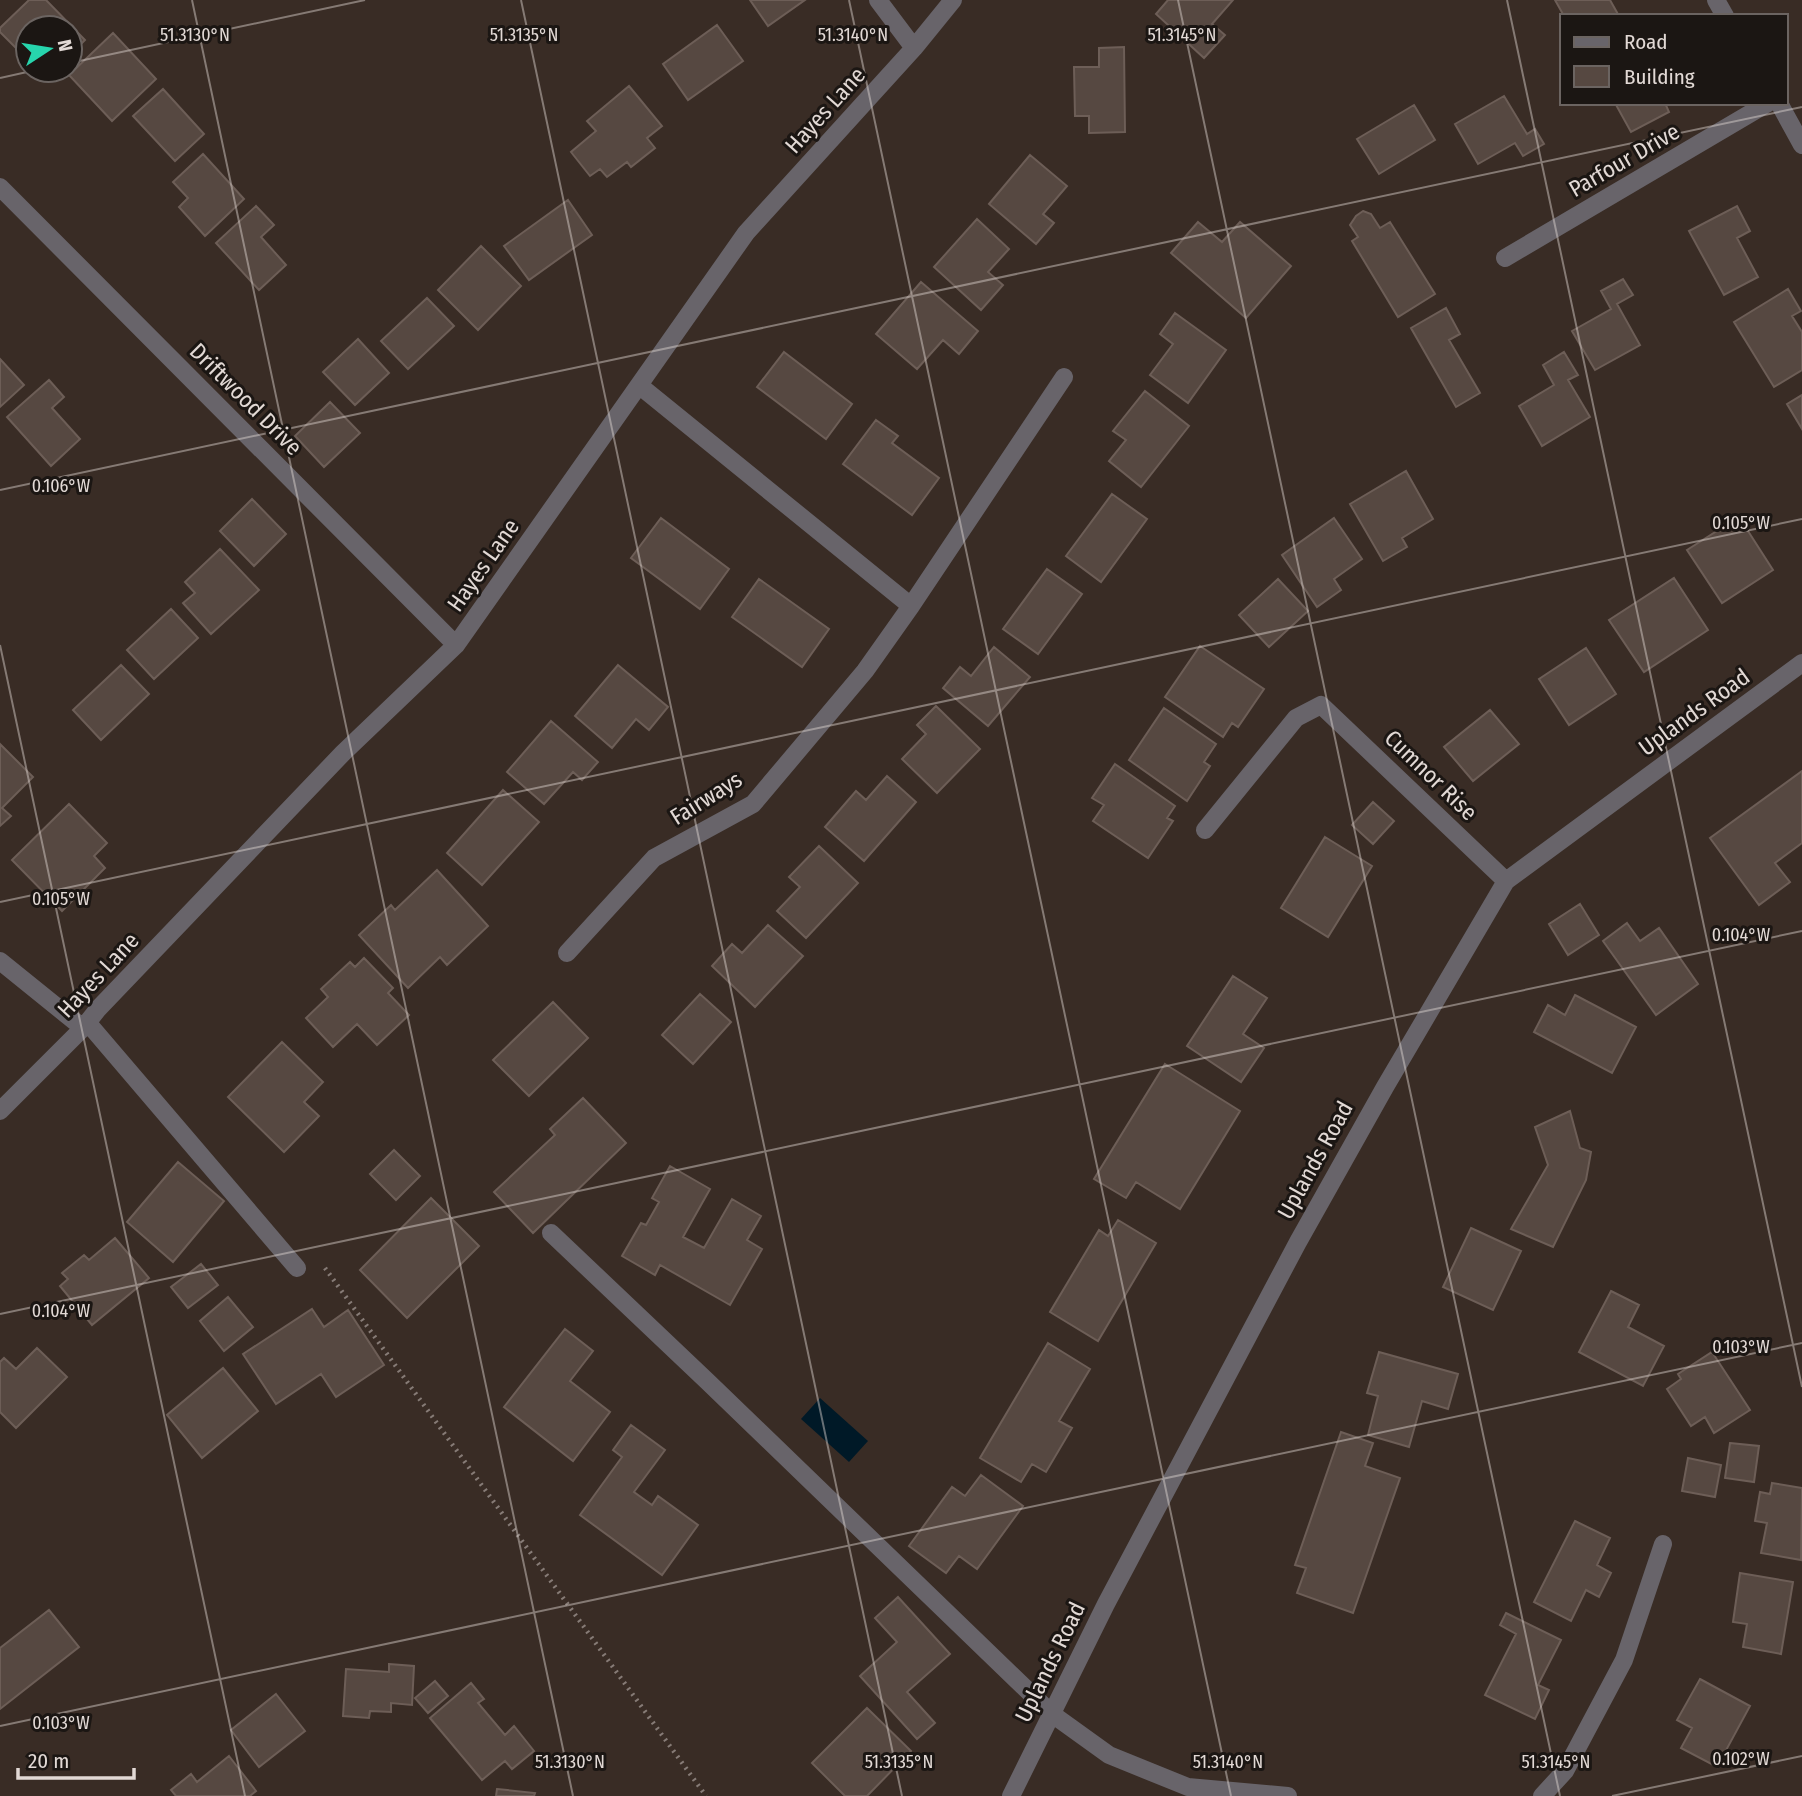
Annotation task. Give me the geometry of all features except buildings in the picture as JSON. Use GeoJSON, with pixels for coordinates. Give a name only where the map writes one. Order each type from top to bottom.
{"type":"FeatureCollection","features":[{"type":"Feature","properties":{"kind":"street"},"geometry":{"type":"LineString","coordinates":[[878,0],[914,48]]}},
{"type":"Feature","properties":{"kind":"street","name":"Hayes Lane"},"geometry":{"type":"LineString","coordinates":[[0,1111],[343,753],[456,645],[746,233],[914,48],[953,0]]}},
{"type":"Feature","properties":{"kind":"street","name":"Parfour Drive"},"geometry":{"type":"LineString","coordinates":[[1505,258],[1765,105]]}},
{"type":"Feature","properties":{"kind":"street"},"geometry":{"type":"LineString","coordinates":[[1780,105],[1802,145]]}},
{"type":"Feature","properties":{"kind":"street","name":"Driftwood Drive"},"geometry":{"type":"LineString","coordinates":[[0,187],[456,645]]}},
{"type":"Feature","properties":{"kind":"street","name":"Fairways"},"geometry":{"type":"LineString","coordinates":[[567,953],[654,858],[753,804],[864,671],[911,606],[1065,377]]}},
{"type":"Feature","properties":{"kind":"street"},"geometry":{"type":"LineString","coordinates":[[640,386],[911,606]]}},
{"type":"Feature","properties":{"kind":"street","name":"Uplands Road"},"geometry":{"type":"LineString","coordinates":[[1010,1796],[1106,1604],[1298,1242],[1506,881],[1802,663]]}},
{"type":"Feature","properties":{"kind":"street","name":"Cumnor Rise"},"geometry":{"type":"LineString","coordinates":[[1205,830],[1296,718],[1321,705],[1506,881]]}},
{"type":"Feature","properties":{"kind":"street"},"geometry":{"type":"LineString","coordinates":[[0,961],[85,1025],[297,1268]]}},
{"type":"Feature","properties":{"kind":"street"},"geometry":{"type":"LineString","coordinates":[[551,1234],[1052,1714],[1109,1755],[1188,1787],[1288,1796]]}},
{"type":"Feature","properties":{"kind":"street"},"geometry":{"type":"LineString","coordinates":[[1542,1796],[1565,1771],[1624,1660],[1663,1544]]}},
{"type":"Feature","properties":{"kind":"path"},"geometry":{"type":"LineString","coordinates":[[324,1268],[706,1796]]}},
{"type":"Feature","properties":{"kind":"water"},"geometry":{"type":"Polygon","coordinates":[[[820,1398],[868,1441],[849,1462],[801,1419],[820,1398]]]}}]}
